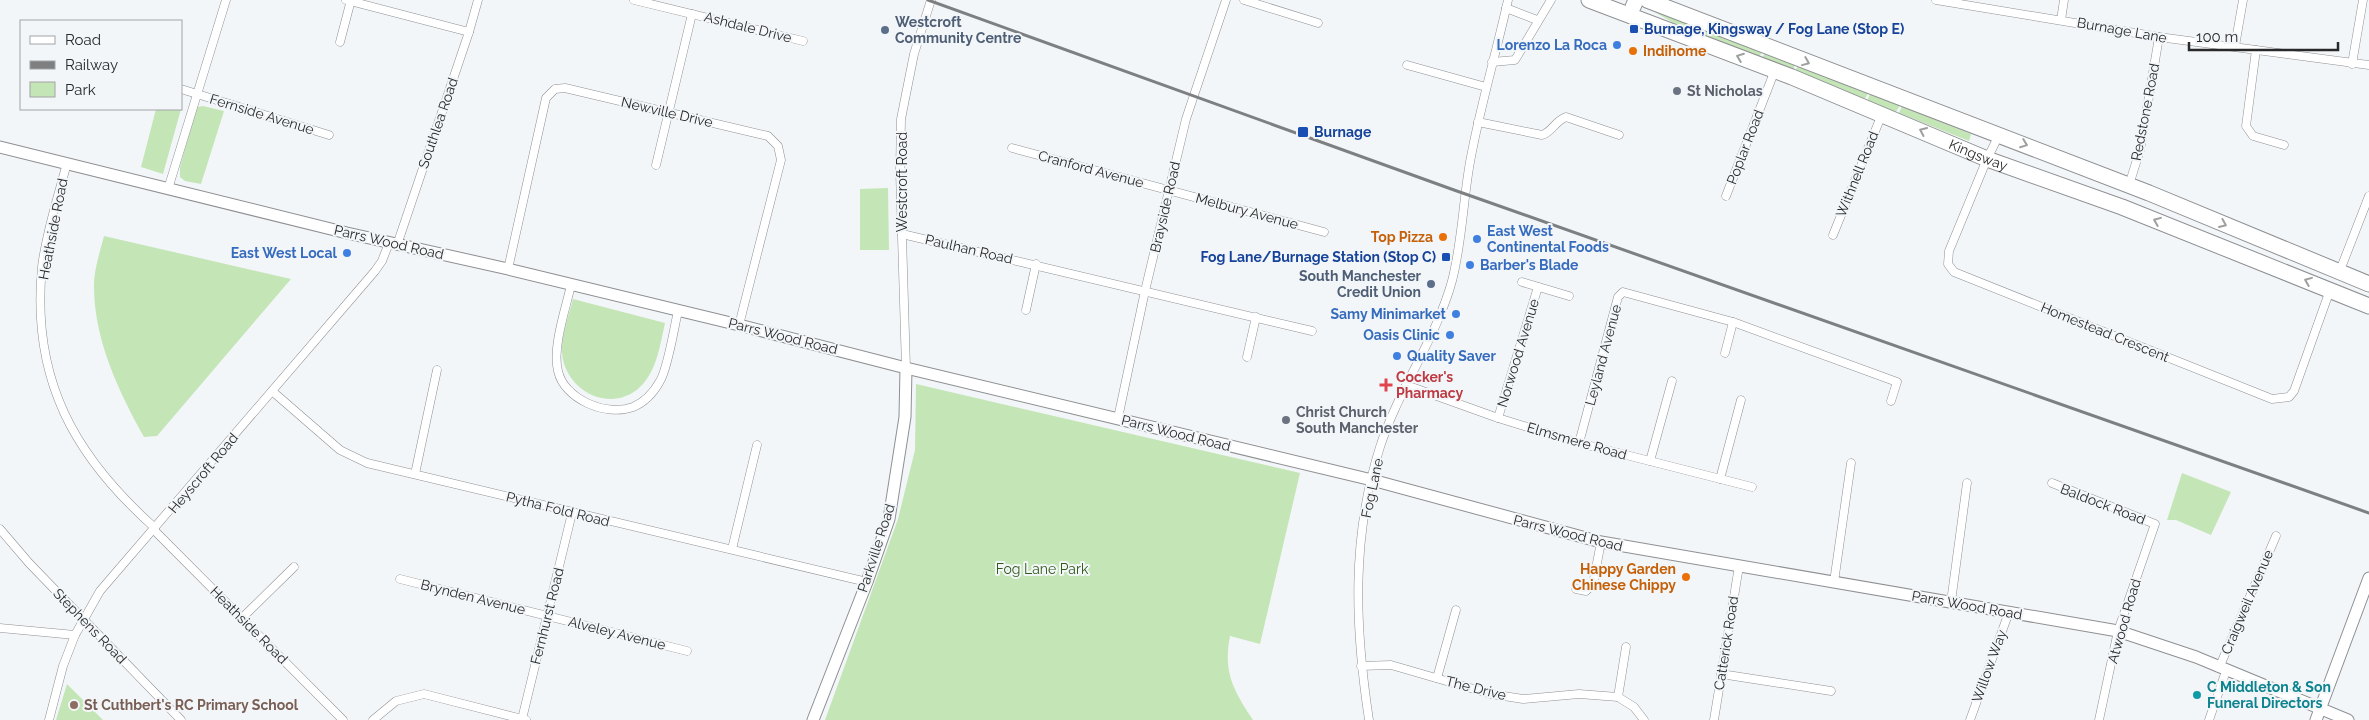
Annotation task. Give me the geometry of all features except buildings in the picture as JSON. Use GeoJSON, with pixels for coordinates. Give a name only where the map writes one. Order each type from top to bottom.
{"type":"FeatureCollection","features":[{"type":"Feature","properties":{"kind":"highway","name":"Kingsway"},"geometry":{"type":"LineString","coordinates":[[1589,0],[1882,113],[1987,159],[2122,207],[2369,306]]}},
{"type":"Feature","properties":{"kind":"highway"},"geometry":{"type":"LineString","coordinates":[[1615,0],[1638,2],[1671,31]]}},
{"type":"Feature","properties":{"kind":"highway","name":"Kingsway"},"geometry":{"type":"LineString","coordinates":[[1638,2],[2130,185],[2369,284]]}},
{"type":"Feature","properties":{"kind":"street"},"geometry":{"type":"LineString","coordinates":[[168,189],[226,0]]}},
{"type":"Feature","properties":{"kind":"street"},"geometry":{"type":"LineString","coordinates":[[340,42],[349,0],[470,32]]}},
{"type":"Feature","properties":{"kind":"street","name":"Southlea Road"},"geometry":{"type":"LineString","coordinates":[[392,244],[470,32],[478,0]]}},
{"type":"Feature","properties":{"kind":"street","name":"Ashdale Drive"},"geometry":{"type":"LineString","coordinates":[[634,0],[803,41]]}},
{"type":"Feature","properties":{"kind":"street","name":"Westcroft Road"},"geometry":{"type":"LineString","coordinates":[[906,368],[900,171],[904,100],[914,54],[931,0]]}},
{"type":"Feature","properties":{"kind":"street","name":"Brayside Road"},"geometry":{"type":"LineString","coordinates":[[1118,418],[1145,291],[1186,119],[1226,0]]}},
{"type":"Feature","properties":{"kind":"street"},"geometry":{"type":"LineString","coordinates":[[1244,0],[1318,23]]}},
{"type":"Feature","properties":{"kind":"street","name":"Fog Lane"},"geometry":{"type":"LineString","coordinates":[[1369,720],[1361,666],[1357,589],[1366,505],[1380,447],[1406,385],[1442,310],[1452,281],[1469,164],[1508,0]]}},
{"type":"Feature","properties":{"kind":"street"},"geometry":{"type":"LineString","coordinates":[[1492,62],[1514,60],[1551,0]]}},
{"type":"Feature","properties":{"kind":"street","name":"Burnage Lane"},"geometry":{"type":"LineString","coordinates":[[1936,0],[1967,2],[2159,38],[2235,46],[2369,66]]}},
{"type":"Feature","properties":{"kind":"street"},"geometry":{"type":"LineString","coordinates":[[2061,20],[2064,0]]}},
{"type":"Feature","properties":{"kind":"street"},"geometry":{"type":"LineString","coordinates":[[2235,46],[2243,0]]}},
{"type":"Feature","properties":{"kind":"street"},"geometry":{"type":"LineString","coordinates":[[2352,64],[2363,0]]}},
{"type":"Feature","properties":{"kind":"street"},"geometry":{"type":"LineString","coordinates":[[1506,8],[1537,20]]}},
{"type":"Feature","properties":{"kind":"street","name":"Ashdale Drive"},"geometry":{"type":"LineString","coordinates":[[656,165],[692,14]]}},
{"type":"Feature","properties":{"kind":"street","name":"Redstone Road"},"geometry":{"type":"LineString","coordinates":[[2130,185],[2140,150],[2159,38]]}},
{"type":"Feature","properties":{"kind":"street"},"geometry":{"type":"LineString","coordinates":[[2256,50],[2246,121],[2247,129],[2257,138],[2284,145]]}},
{"type":"Feature","properties":{"kind":"street"},"geometry":{"type":"LineString","coordinates":[[1407,65],[1486,87]]}},
{"type":"Feature","properties":{"kind":"street","name":"Poplar Road"},"geometry":{"type":"LineString","coordinates":[[1726,196],[1774,70]]}},
{"type":"Feature","properties":{"kind":"street","name":"Newville Drive"},"geometry":{"type":"LineString","coordinates":[[508,269],[546,98],[555,89],[565,88],[669,112],[768,136],[778,146],[782,160],[739,324]]}},
{"type":"Feature","properties":{"kind":"street","name":"Fernside Avenue"},"geometry":{"type":"LineString","coordinates":[[182,89],[329,135]]}},
{"type":"Feature","properties":{"kind":"street","name":"Withnell Road"},"geometry":{"type":"LineString","coordinates":[[1833,235],[1882,113]]}},
{"type":"Feature","properties":{"kind":"street"},"geometry":{"type":"LineString","coordinates":[[1478,122],[1542,135],[1549,132],[1558,121],[1569,118],[1619,135]]}},
{"type":"Feature","properties":{"kind":"street","name":"Homestead Crescent"},"geometry":{"type":"LineString","coordinates":[[1999,135],[1987,159],[1949,251],[1948,260],[1952,270],[2272,399],[2289,397],[2294,391],[2330,290]]}},
{"type":"Feature","properties":{"kind":"street","name":"Parrs Wood Road"},"geometry":{"type":"LineString","coordinates":[[0,148],[392,244],[508,269],[739,324],[906,368],[1372,480],[1601,542],[2118,631],[2196,658],[2348,720]]}},
{"type":"Feature","properties":{"kind":"street","name":"Cranford Avenue"},"geometry":{"type":"LineString","coordinates":[[1012,148],[1170,189]]}},
{"type":"Feature","properties":{"kind":"street","name":"Heathside Road"},"geometry":{"type":"LineString","coordinates":[[67,163],[42,266],[41,322],[50,377],[71,428],[96,468],[112,487],[342,720]]}},
{"type":"Feature","properties":{"kind":"street","name":"Melbury Avenue"},"geometry":{"type":"LineString","coordinates":[[1170,189],[1324,232]]}},
{"type":"Feature","properties":{"kind":"street"},"geometry":{"type":"LineString","coordinates":[[2339,273],[2369,196]]}},
{"type":"Feature","properties":{"kind":"street","name":"Paulhan Road"},"geometry":{"type":"LineString","coordinates":[[902,234],[1036,264],[1312,331]]}},
{"type":"Feature","properties":{"kind":"street","name":"Heyscroft Road"},"geometry":{"type":"LineString","coordinates":[[49,720],[63,666],[76,635],[100,591],[375,271],[392,244]]}},
{"type":"Feature","properties":{"kind":"street"},"geometry":{"type":"LineString","coordinates":[[1026,310],[1036,264]]}},
{"type":"Feature","properties":{"kind":"street","name":"Norwood Avenue"},"geometry":{"type":"LineString","coordinates":[[1522,282],[1569,296]]}},
{"type":"Feature","properties":{"kind":"street"},"geometry":{"type":"LineString","coordinates":[[571,285],[557,351],[558,371],[565,387],[574,396],[595,406],[614,409],[632,407],[650,396],[662,380],[678,311]]}},
{"type":"Feature","properties":{"kind":"street","name":"Norwood Avenue"},"geometry":{"type":"LineString","coordinates":[[1498,418],[1538,287]]}},
{"type":"Feature","properties":{"kind":"street","name":"Leyland Avenue"},"geometry":{"type":"LineString","coordinates":[[1579,444],[1618,297],[1623,292],[1733,322],[1897,382],[1891,401]]}},
{"type":"Feature","properties":{"kind":"street"},"geometry":{"type":"LineString","coordinates":[[1247,357],[1256,317]]}},
{"type":"Feature","properties":{"kind":"street"},"geometry":{"type":"LineString","coordinates":[[1725,353],[1733,322]]}},
{"type":"Feature","properties":{"kind":"street","name":"Parkville Road"},"geometry":{"type":"LineString","coordinates":[[813,720],[867,582],[888,519],[905,417],[906,368]]}},
{"type":"Feature","properties":{"kind":"street"},"geometry":{"type":"LineString","coordinates":[[415,474],[437,370]]}},
{"type":"Feature","properties":{"kind":"street"},"geometry":{"type":"LineString","coordinates":[[1650,461],[1672,380]]}},
{"type":"Feature","properties":{"kind":"street","name":"Elmsmere Road"},"geometry":{"type":"LineString","coordinates":[[1406,385],[1498,418],[1579,444],[1752,487]]}},
{"type":"Feature","properties":{"kind":"street","name":"Pytha Fold Road"},"geometry":{"type":"LineString","coordinates":[[272,391],[340,450],[351,457],[367,463],[867,582]]}},
{"type":"Feature","properties":{"kind":"street"},"geometry":{"type":"LineString","coordinates":[[1720,479],[1742,400]]}},
{"type":"Feature","properties":{"kind":"street"},"geometry":{"type":"LineString","coordinates":[[732,549],[757,445]]}},
{"type":"Feature","properties":{"kind":"street"},"geometry":{"type":"LineString","coordinates":[[1834,582],[1852,463]]}},
{"type":"Feature","properties":{"kind":"street"},"geometry":{"type":"LineString","coordinates":[[1951,602],[1967,483]]}},
{"type":"Feature","properties":{"kind":"street","name":"Baldock Road"},"geometry":{"type":"LineString","coordinates":[[2052,484],[2155,524]]}},
{"type":"Feature","properties":{"kind":"street","name":"Fernhurst Road"},"geometry":{"type":"LineString","coordinates":[[524,720],[546,615],[572,513]]}},
{"type":"Feature","properties":{"kind":"street","name":"Atwood Road"},"geometry":{"type":"LineString","coordinates":[[2099,720],[2118,631],[2155,524]]}},
{"type":"Feature","properties":{"kind":"street","name":"Stephens Road"},"geometry":{"type":"LineString","coordinates":[[0,530],[181,720]]}},
{"type":"Feature","properties":{"kind":"street","name":"Craigweil Avenue"},"geometry":{"type":"LineString","coordinates":[[2210,720],[2222,669],[2276,536]]}},
{"type":"Feature","properties":{"kind":"street"},"geometry":{"type":"LineString","coordinates":[[1576,589],[1586,590],[1593,584],[1601,542]]}},
{"type":"Feature","properties":{"kind":"street","name":"Catterick Road"},"geometry":{"type":"LineString","coordinates":[[1714,720],[1739,566]]}},
{"type":"Feature","properties":{"kind":"street"},"geometry":{"type":"LineString","coordinates":[[242,618],[294,567]]}},
{"type":"Feature","properties":{"kind":"street"},"geometry":{"type":"LineString","coordinates":[[2316,720],[2369,578]]}},
{"type":"Feature","properties":{"kind":"street","name":"Brynden Avenue"},"geometry":{"type":"LineString","coordinates":[[400,579],[546,615]]}},
{"type":"Feature","properties":{"kind":"street"},"geometry":{"type":"LineString","coordinates":[[1437,678],[1456,610]]}},
{"type":"Feature","properties":{"kind":"street","name":"Willow Way"},"geometry":{"type":"LineString","coordinates":[[1970,720],[2009,612]]}},
{"type":"Feature","properties":{"kind":"street","name":"Alveley Avenue"},"geometry":{"type":"LineString","coordinates":[[546,615],[687,651]]}},
{"type":"Feature","properties":{"kind":"street"},"geometry":{"type":"LineString","coordinates":[[0,628],[76,635]]}},
{"type":"Feature","properties":{"kind":"street"},"geometry":{"type":"LineString","coordinates":[[1626,647],[1618,697],[1634,707],[1644,720]]}},
{"type":"Feature","properties":{"kind":"street","name":"The Drive"},"geometry":{"type":"LineString","coordinates":[[1361,666],[1391,665],[1491,694],[1523,699],[1579,694],[1618,697]]}},
{"type":"Feature","properties":{"kind":"street"},"geometry":{"type":"LineString","coordinates":[[1721,674],[1831,691]]}},
{"type":"Feature","properties":{"kind":"street"},"geometry":{"type":"LineString","coordinates":[[373,720],[396,701],[424,694],[524,720]]}},
{"type":"Feature","properties":{"kind":"green space"},"geometry":{"type":"Polygon","coordinates":[[[1639,3],[1762,51],[1759,58],[1677,25],[1639,5],[1639,3]]]}},
{"type":"Feature","properties":{"kind":"green space"},"geometry":{"type":"Polygon","coordinates":[[[1765,52],[1795,64],[1793,71],[1762,59],[1765,52]]]}},
{"type":"Feature","properties":{"kind":"green space"},"geometry":{"type":"Polygon","coordinates":[[[1798,65],[1868,93],[1865,99],[1795,72],[1798,65]]]}},
{"type":"Feature","properties":{"kind":"green space"},"geometry":{"type":"Polygon","coordinates":[[[1870,94],[1900,105],[1896,112],[1867,101],[1870,94]]]}},
{"type":"Feature","properties":{"kind":"green space"},"geometry":{"type":"Polygon","coordinates":[[[203,106],[224,111],[201,184],[185,181],[180,177],[180,167],[197,107],[203,106]]]}},
{"type":"Feature","properties":{"kind":"green space"},"geometry":{"type":"Polygon","coordinates":[[[1902,106],[1971,134],[1969,141],[1899,113],[1902,106]]]}},
{"type":"Feature","properties":{"kind":"green space"},"geometry":{"type":"Polygon","coordinates":[[[156,110],[181,110],[163,174],[141,167],[156,110]]]}},
{"type":"Feature","properties":{"kind":"green space"},"geometry":{"type":"Polygon","coordinates":[[[888,188],[889,250],[860,250],[860,189],[888,188]]]}},
{"type":"Feature","properties":{"kind":"green space"},"geometry":{"type":"Polygon","coordinates":[[[104,236],[291,279],[157,436],[144,437],[117,384],[104,347],[95,309],[94,282],[104,236]]]}},
{"type":"Feature","properties":{"kind":"green space"},"geometry":{"type":"Polygon","coordinates":[[[573,299],[665,323],[654,366],[646,381],[628,395],[615,399],[590,394],[571,377],[565,366],[562,345],[573,299]]]}},
{"type":"Feature","properties":{"kind":"green space","name":"Fog Lane Park"},"geometry":{"type":"Polygon","coordinates":[[[916,384],[1300,473],[1260,644],[1230,636],[1228,660],[1231,680],[1253,720],[825,720],[898,519],[915,450],[916,384]]]}},
{"type":"Feature","properties":{"kind":"green space"},"geometry":{"type":"Polygon","coordinates":[[[2182,473],[2231,492],[2211,535],[2176,520],[2167,520],[2182,473]]]}},
{"type":"Feature","properties":{"kind":"green space","name":"St Cuthbert's RC Primary School"},"geometry":{"type":"Polygon","coordinates":[[[67,684],[103,720],[56,720],[67,684]]]}},
{"type":"Feature","properties":{"kind":"railway"},"geometry":{"type":"LineString","coordinates":[[928,0],[1454,190],[2369,513]]}},
{"type":"Feature","properties":{"kind":"place","name":"Burnage, Kingsway / Fog Lane (Stop E)"},"geometry":{"type":"Point","coordinates":[1634,29]}},
{"type":"Feature","properties":{"kind":"place","name":"Westcroft Community Centre"},"geometry":{"type":"Point","coordinates":[885,30]}},
{"type":"Feature","properties":{"kind":"place","name":"Lorenzo La Roca"},"geometry":{"type":"Point","coordinates":[1617,45]}},
{"type":"Feature","properties":{"kind":"place","name":"Indihome"},"geometry":{"type":"Point","coordinates":[1633,51]}},
{"type":"Feature","properties":{"kind":"place","name":"St Nicholas"},"geometry":{"type":"Point","coordinates":[1677,91]}},
{"type":"Feature","properties":{"kind":"place","name":"Burnage"},"geometry":{"type":"Point","coordinates":[1303,132]}},
{"type":"Feature","properties":{"kind":"place","name":"Top Pizza"},"geometry":{"type":"Point","coordinates":[1443,237]}},
{"type":"Feature","properties":{"kind":"place","name":"East West Continental Foods"},"geometry":{"type":"Point","coordinates":[1477,239]}},
{"type":"Feature","properties":{"kind":"place","name":"East West Local"},"geometry":{"type":"Point","coordinates":[347,253]}},
{"type":"Feature","properties":{"kind":"place","name":"Fog Lane/Burnage Station (Stop C)"},"geometry":{"type":"Point","coordinates":[1446,257]}},
{"type":"Feature","properties":{"kind":"place","name":"Barber's Blade"},"geometry":{"type":"Point","coordinates":[1470,265]}},
{"type":"Feature","properties":{"kind":"place","name":"South Manchester Credit Union"},"geometry":{"type":"Point","coordinates":[1431,284]}},
{"type":"Feature","properties":{"kind":"place","name":"Samy Minimarket"},"geometry":{"type":"Point","coordinates":[1456,314]}},
{"type":"Feature","properties":{"kind":"place","name":"Oasis Clinic"},"geometry":{"type":"Point","coordinates":[1450,335]}},
{"type":"Feature","properties":{"kind":"place","name":"Quality Saver"},"geometry":{"type":"Point","coordinates":[1397,356]}},
{"type":"Feature","properties":{"kind":"place","name":"Cocker's Pharmacy"},"geometry":{"type":"Point","coordinates":[1386,385]}},
{"type":"Feature","properties":{"kind":"place","name":"Christ Church South Manchester"},"geometry":{"type":"Point","coordinates":[1286,420]}},
{"type":"Feature","properties":{"kind":"place","name":"Happy Garden Chinese Chippy"},"geometry":{"type":"Point","coordinates":[1686,577]}},
{"type":"Feature","properties":{"kind":"place","name":"C Middleton & Son Funeral Directors"},"geometry":{"type":"Point","coordinates":[2197,695]}},
{"type":"Feature","properties":{"kind":"place","name":"St Cuthbert's RC Primary School"},"geometry":{"type":"Point","coordinates":[74,705]}}]}
